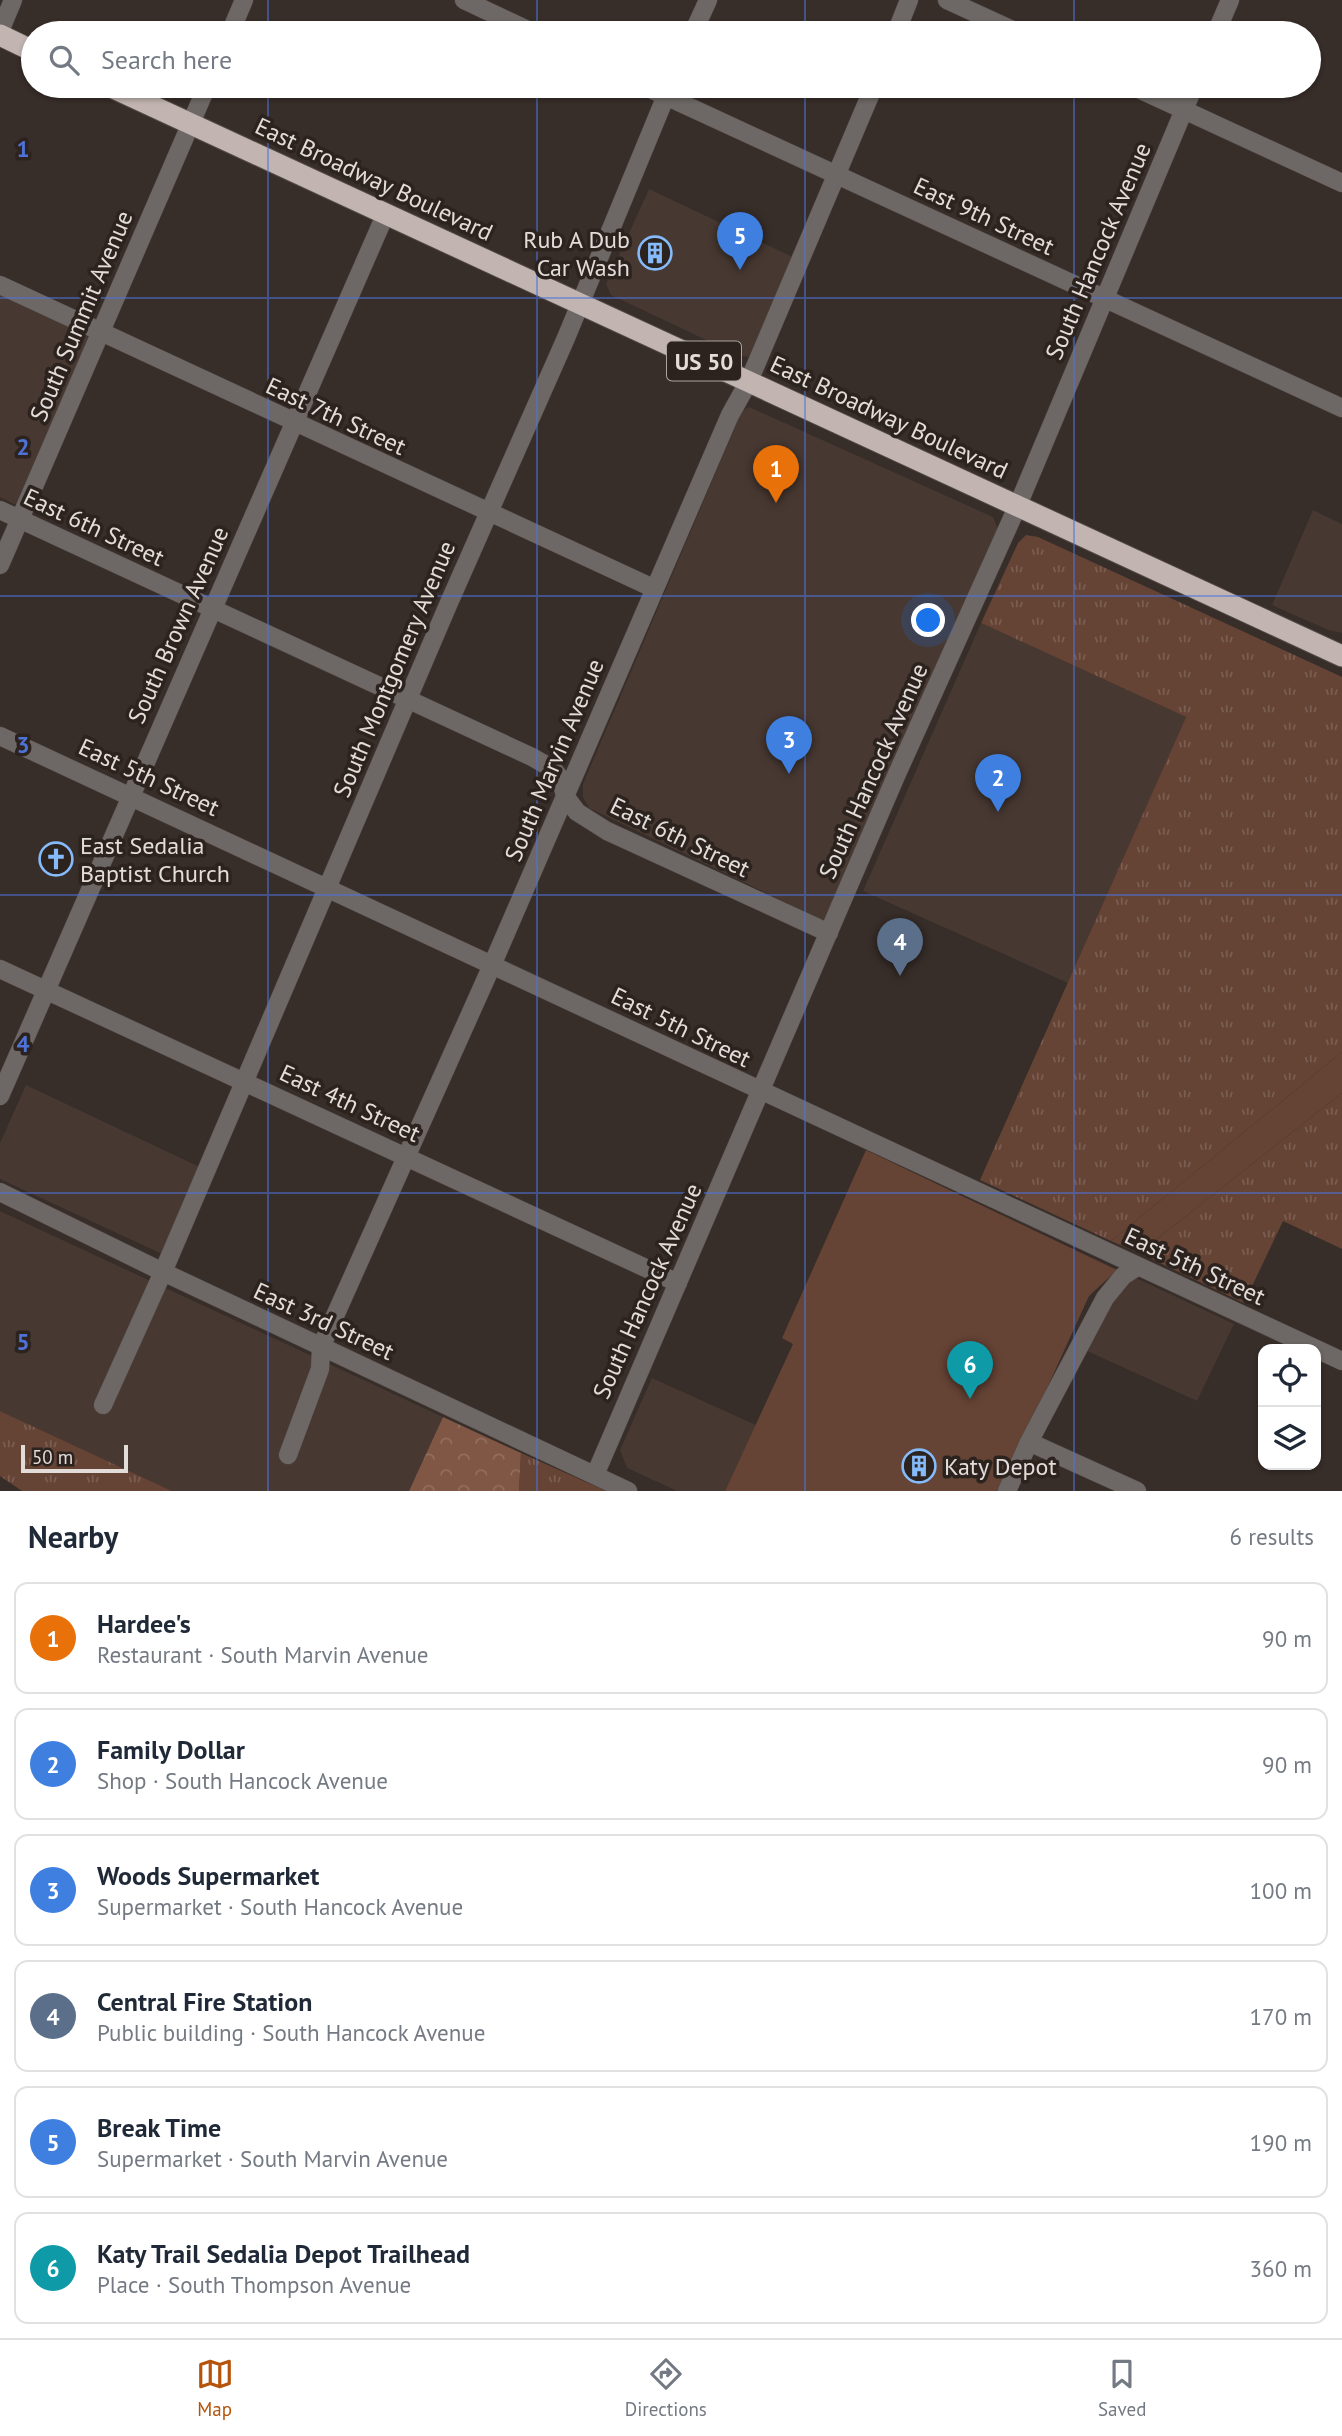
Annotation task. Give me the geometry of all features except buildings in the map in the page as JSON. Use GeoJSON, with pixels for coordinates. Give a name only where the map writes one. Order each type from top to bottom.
{"type":"FeatureCollection","features":[{"type":"Feature","properties":{"kind":"highway"},"geometry":{"type":"LineString","coordinates":[[0,33],[21,44]]}},
{"type":"Feature","properties":{"kind":"highway","name":"East Broadway Boulevard"},"geometry":{"type":"LineString","coordinates":[[136,98],[1341,654]]}},
{"type":"Feature","properties":{"kind":"street"},"geometry":{"type":"LineString","coordinates":[[0,33],[13,0]]}},
{"type":"Feature","properties":{"kind":"street"},"geometry":{"type":"LineString","coordinates":[[235,21],[244,0]]}},
{"type":"Feature","properties":{"kind":"street"},"geometry":{"type":"LineString","coordinates":[[464,0],[509,21]]}},
{"type":"Feature","properties":{"kind":"street"},"geometry":{"type":"LineString","coordinates":[[698,21],[708,0]]}},
{"type":"Feature","properties":{"kind":"street"},"geometry":{"type":"LineString","coordinates":[[901,21],[909,0]]}},
{"type":"Feature","properties":{"kind":"street"},"geometry":{"type":"LineString","coordinates":[[947,0],[993,21]]}},
{"type":"Feature","properties":{"kind":"street"},"geometry":{"type":"LineString","coordinates":[[1221,21],[1230,0]]}},
{"type":"Feature","properties":{"kind":"street","name":"South Summit Avenue"},"geometry":{"type":"LineString","coordinates":[[0,565],[202,98]]}},
{"type":"Feature","properties":{"kind":"street","name":"South Montgomery Avenue"},"geometry":{"type":"LineString","coordinates":[[103,1405],[163,1272],[580,303],[665,98]]}},
{"type":"Feature","properties":{"kind":"street","name":"East 9th Street"},"geometry":{"type":"LineString","coordinates":[[682,98],[837,175],[1342,408]]}},
{"type":"Feature","properties":{"kind":"street","name":"South Marvin Avenue"},"geometry":{"type":"LineString","coordinates":[[288,1455],[320,1369],[321,1347],[493,963],[653,588],[730,415],[749,382],[869,98]]}},
{"type":"Feature","properties":{"kind":"street"},"geometry":{"type":"LineString","coordinates":[[1158,98],[1342,183]]}},
{"type":"Feature","properties":{"kind":"street","name":"South Hancock Avenue"},"geometry":{"type":"LineString","coordinates":[[595,1475],[896,775],[1017,505],[1189,98]]}},
{"type":"Feature","properties":{"kind":"street","name":"South Brown Avenue"},"geometry":{"type":"LineString","coordinates":[[0,1096],[386,214]]}},
{"type":"Feature","properties":{"kind":"street","name":"East 7th Street"},"geometry":{"type":"LineString","coordinates":[[0,285],[653,588]]}},
{"type":"Feature","properties":{"kind":"street","name":"East 6th Street"},"geometry":{"type":"LineString","coordinates":[[0,510],[532,757],[553,769],[561,779],[565,796],[577,812],[607,831],[680,867],[829,933]]}},
{"type":"Feature","properties":{"kind":"street","name":"East 5th Street"},"geometry":{"type":"LineString","coordinates":[[0,736],[493,963],[760,1092],[1342,1360]]}},
{"type":"Feature","properties":{"kind":"street","name":"East 4th Street"},"geometry":{"type":"LineString","coordinates":[[0,969],[678,1283]]}},
{"type":"Feature","properties":{"kind":"street","name":"East 3rd Street"},"geometry":{"type":"LineString","coordinates":[[0,1192],[163,1272],[628,1491]]}},
{"type":"Feature","properties":{"kind":"street"},"geometry":{"type":"LineString","coordinates":[[1007,1491],[1029,1442],[1105,1298],[1123,1276],[1137,1267]]}},
{"type":"Feature","properties":{"kind":"street"},"geometry":{"type":"LineString","coordinates":[[1029,1442],[1137,1491]]}},
{"type":"Feature","properties":{"kind":"shaded area"},"geometry":{"type":"Polygon","coordinates":[[[649,189],[799,260],[757,352],[749,357],[738,355],[611,295],[606,284],[649,189]]]}},
{"type":"Feature","properties":{"kind":"shaded area"},"geometry":{"type":"Polygon","coordinates":[[[0,293],[84,332],[89,339],[21,503],[14,504],[0,497],[0,293]]]}},
{"type":"Feature","properties":{"kind":"shaded area"},"geometry":{"type":"Polygon","coordinates":[[[749,407],[993,517],[998,529],[832,917],[822,920],[589,808],[583,797],[583,784],[742,411],[749,407]]]}},
{"type":"Feature","properties":{"kind":"shaded area"},"geometry":{"type":"Polygon","coordinates":[[[1313,510],[1342,524],[1342,633],[1328,630],[1272,605],[1313,510]]]}},
{"type":"Feature","properties":{"kind":"shaded area"},"geometry":{"type":"Polygon","coordinates":[[[981,623],[1186,717],[1068,983],[863,891],[981,623]]]}},
{"type":"Feature","properties":{"kind":"shaded area"},"geometry":{"type":"Polygon","coordinates":[[[26,1085],[204,1169],[169,1251],[160,1253],[0,1179],[0,1143],[26,1085]]]}},
{"type":"Feature","properties":{"kind":"shaded area"},"geometry":{"type":"Polygon","coordinates":[[[0,1211],[443,1417],[409,1491],[172,1491],[0,1411],[0,1211]]]}},
{"type":"Feature","properties":{"kind":"shaded area"},"geometry":{"type":"Polygon","coordinates":[[[1136,1278],[1234,1324],[1197,1401],[1087,1351],[1120,1287],[1136,1278]]]}},
{"type":"Feature","properties":{"kind":"shaded area"},"geometry":{"type":"Polygon","coordinates":[[[652,1378],[756,1425],[725,1491],[677,1491],[627,1468],[620,1450],[652,1378]]]}},
{"type":"Feature","properties":{"kind":"green space"},"geometry":{"type":"Polygon","coordinates":[[[1026,535],[1038,537],[1342,677],[1342,1052],[1111,1241],[980,1180],[1186,717],[981,623],[1018,543],[1026,535]]]}},
{"type":"Feature","properties":{"kind":"green space"},"geometry":{"type":"Polygon","coordinates":[[[1342,1052],[1342,1093],[1139,1253],[1111,1241],[1342,1052]]]}},
{"type":"Feature","properties":{"kind":"green space"},"geometry":{"type":"Polygon","coordinates":[[[1342,1093],[1342,1249],[1283,1221],[1244,1303],[1139,1253],[1342,1093]]]}},
{"type":"Feature","properties":{"kind":"green space"},"geometry":{"type":"Polygon","coordinates":[[[866,1150],[1117,1270],[1089,1296],[1000,1491],[725,1491],[793,1344],[782,1338],[866,1150]]]}},
{"type":"Feature","properties":{"kind":"green space"},"geometry":{"type":"Polygon","coordinates":[[[0,1411],[172,1491],[22,1491],[0,1476],[0,1411]]]}},
{"type":"Feature","properties":{"kind":"green space"},"geometry":{"type":"Polygon","coordinates":[[[443,1417],[521,1453],[519,1491],[409,1491],[443,1417]]]}},
{"type":"Feature","properties":{"kind":"green space"},"geometry":{"type":"Polygon","coordinates":[[[521,1453],[606,1491],[519,1491],[521,1453]]]}},
{"type":"Feature","properties":{"kind":"place","name":"Rub A Dub Car Wash"},"geometry":{"type":"Point","coordinates":[655,253]}},
{"type":"Feature","properties":{"kind":"place","name":"Break Time"},"geometry":{"type":"Point","coordinates":[740,270]}},
{"type":"Feature","properties":{"kind":"place","name":"Hardee's"},"geometry":{"type":"Point","coordinates":[776,503]}},
{"type":"Feature","properties":{"kind":"place","name":"Woods Supermarket"},"geometry":{"type":"Point","coordinates":[789,774]}},
{"type":"Feature","properties":{"kind":"place","name":"Family Dollar"},"geometry":{"type":"Point","coordinates":[998,812]}},
{"type":"Feature","properties":{"kind":"place","name":"East Sedalia Baptist Church"},"geometry":{"type":"Point","coordinates":[56,859]}},
{"type":"Feature","properties":{"kind":"place","name":"Central Fire Station"},"geometry":{"type":"Point","coordinates":[900,976]}},
{"type":"Feature","properties":{"kind":"place","name":"Katy Trail Sedalia Depot Trailhead"},"geometry":{"type":"Point","coordinates":[970,1399]}},
{"type":"Feature","properties":{"kind":"place","name":"Katy Depot"},"geometry":{"type":"Point","coordinates":[919,1466]}}]}
